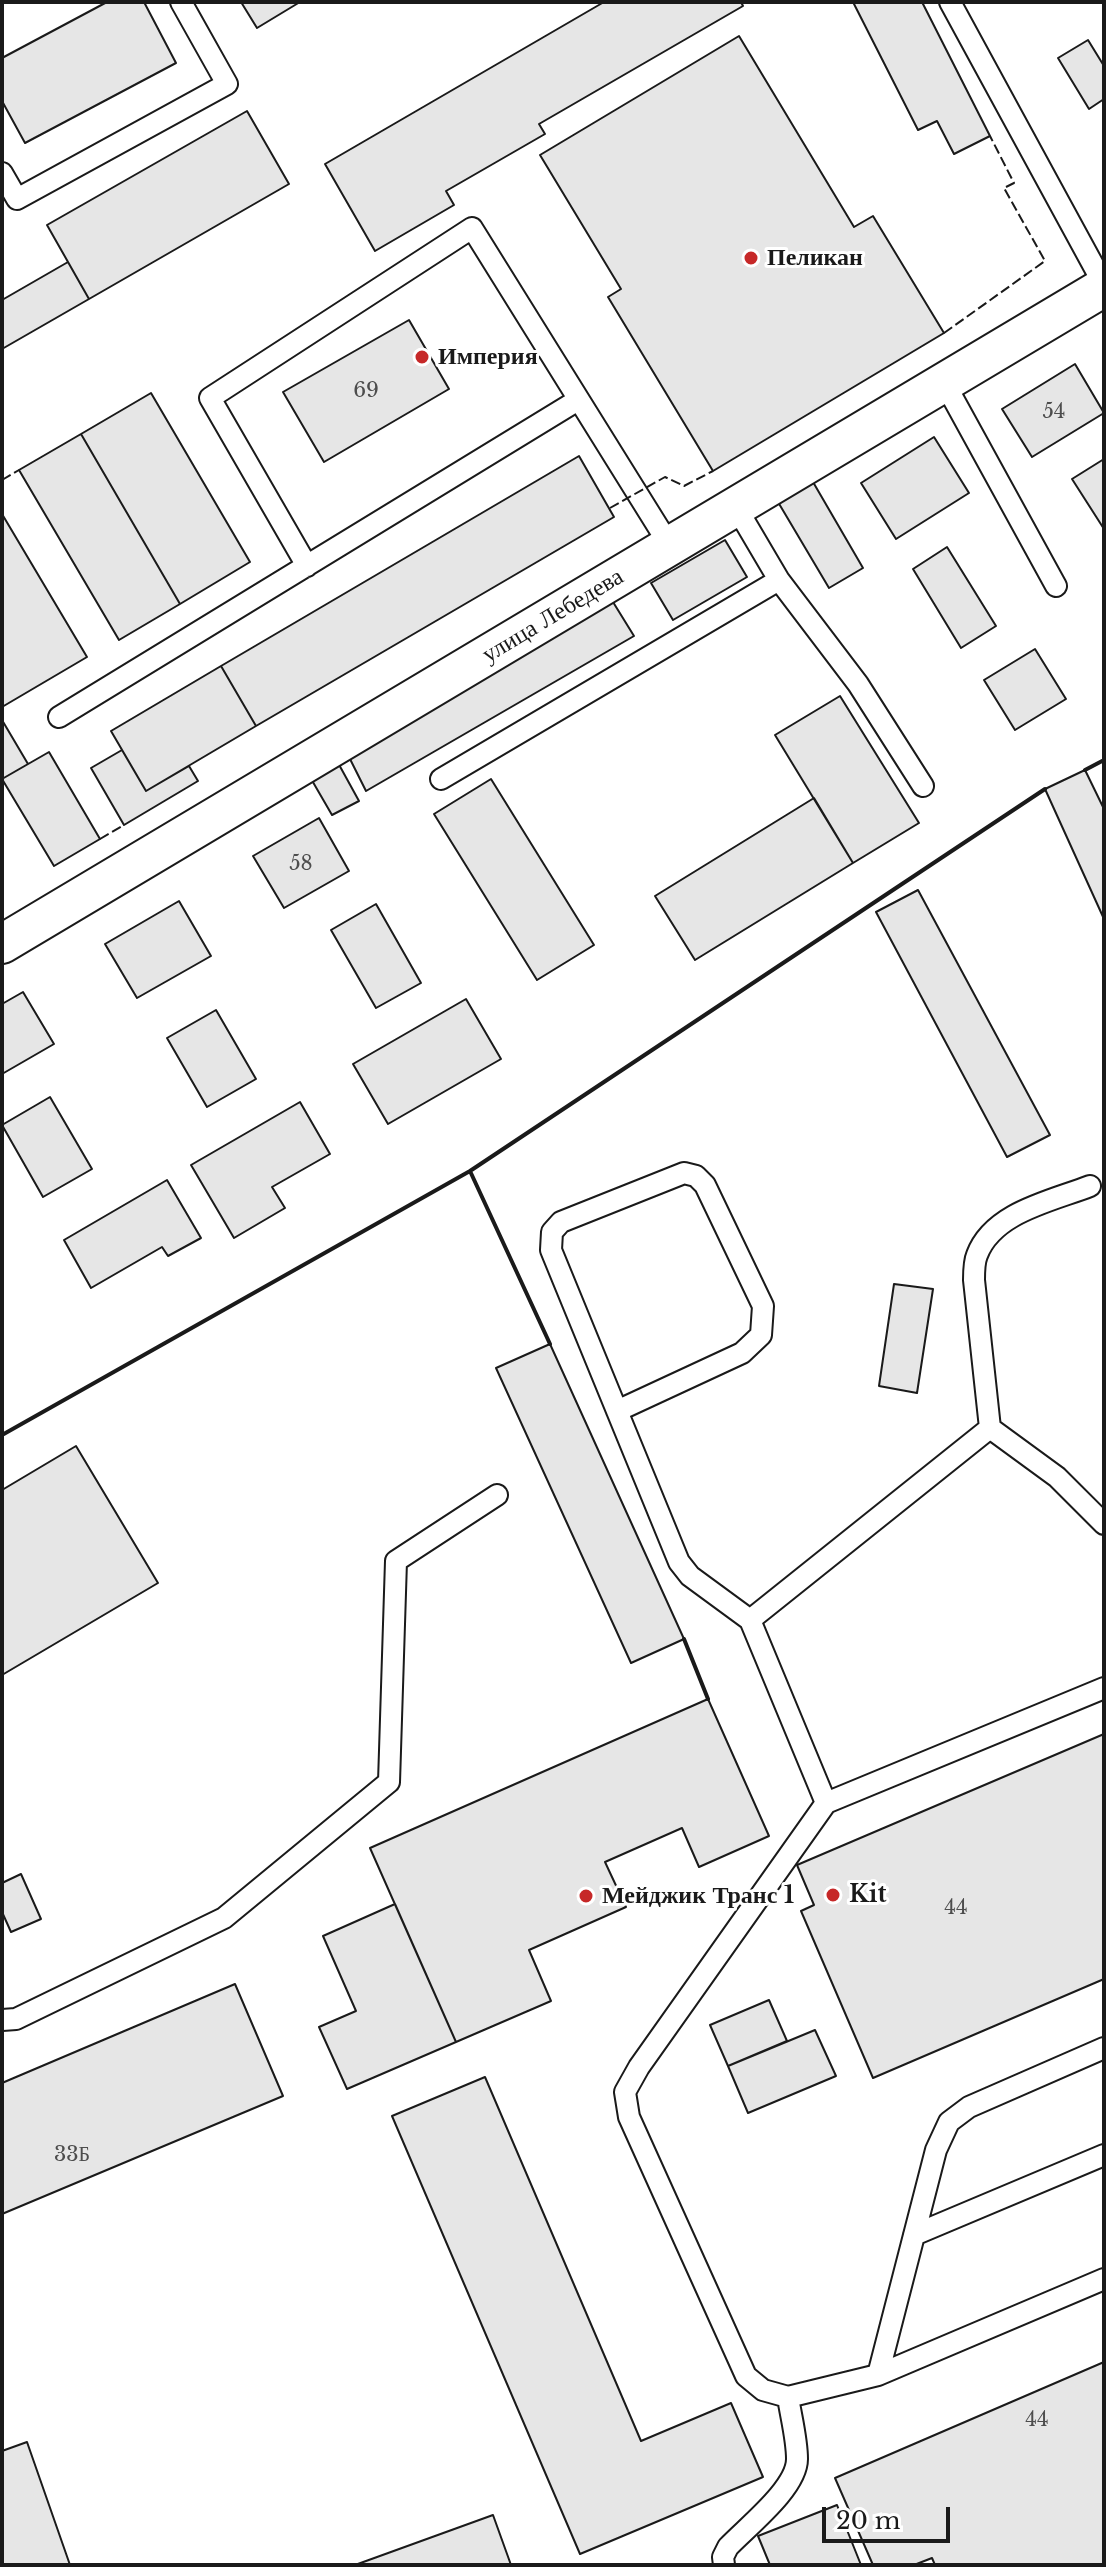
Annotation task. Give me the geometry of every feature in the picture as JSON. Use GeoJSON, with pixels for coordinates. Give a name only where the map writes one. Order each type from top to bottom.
{"type":"FeatureCollection","features":[{"type":"Feature","properties":{"kind":"street","name":"улица Лебедева"},"geometry":{"type":"LineString","coordinates":[[2,944],[1104,286]]}},
{"type":"Feature","properties":{"kind":"lane"},"geometry":{"type":"LineString","coordinates":[[2,173],[17,199],[227,84],[181,2]]}},
{"type":"Feature","properties":{"kind":"lane"},"geometry":{"type":"LineString","coordinates":[[950,2],[1104,286]]}},
{"type":"Feature","properties":{"kind":"lane"},"geometry":{"type":"LineString","coordinates":[[307,566],[210,398],[472,228],[670,546]]}},
{"type":"Feature","properties":{"kind":"lane"},"geometry":{"type":"LineString","coordinates":[[944,382],[1056,586]]}},
{"type":"Feature","properties":{"kind":"lane"},"geometry":{"type":"LineString","coordinates":[[59,717],[578,400]]}},
{"type":"Feature","properties":{"kind":"lane"},"geometry":{"type":"LineString","coordinates":[[736,507],[779,580],[858,684],[923,786]]}},
{"type":"Feature","properties":{"kind":"lane"},"geometry":{"type":"LineString","coordinates":[[441,779],[779,580]]}},
{"type":"Feature","properties":{"kind":"lane"},"geometry":{"type":"LineString","coordinates":[[617,1411],[742,1353],[761,1335],[763,1306],[705,1185],[696,1176],[684,1173],[561,1222],[552,1232],[551,1250],[617,1411],[679,1562],[690,1576],[750,1620],[826,1803]]}},
{"type":"Feature","properties":{"kind":"lane"},"geometry":{"type":"LineString","coordinates":[[1090,1186],[1010,1217],[990,1236],[976,1256],[974,1280],[990,1428],[1057,1477],[1104,1524]]}},
{"type":"Feature","properties":{"kind":"lane"},"geometry":{"type":"LineString","coordinates":[[750,1620],[990,1428]]}},
{"type":"Feature","properties":{"kind":"lane"},"geometry":{"type":"LineString","coordinates":[[2,2020],[16,2019],[224,1918],[389,1782],[396,1561],[497,1495]]}},
{"type":"Feature","properties":{"kind":"lane"},"geometry":{"type":"LineString","coordinates":[[1104,1688],[826,1803],[639,2067],[625,2092],[629,2117],[746,2376],[763,2390],[788,2397],[878,2375],[1104,2279]]}},
{"type":"Feature","properties":{"kind":"lane"},"geometry":{"type":"LineString","coordinates":[[878,2375],[936,2150],[949,2122],[969,2107],[1104,2048]]}},
{"type":"Feature","properties":{"kind":"lane"},"geometry":{"type":"LineString","coordinates":[[914,2235],[1104,2155]]}},
{"type":"Feature","properties":{"kind":"lane"},"geometry":{"type":"LineString","coordinates":[[724,2565],[723,2557],[728,2547],[788,2485],[795,2471],[797,2458],[788,2397]]}},
{"type":"Feature","properties":{"kind":"building"},"geometry":{"type":"Polygon","coordinates":[[[107,2],[144,2],[176,63],[25,143],[2,101],[2,58],[107,2]]]}},
{"type":"Feature","properties":{"kind":"building"},"geometry":{"type":"Polygon","coordinates":[[[241,2],[300,2],[257,28],[241,2]]]}},
{"type":"Feature","properties":{"kind":"building"},"geometry":{"type":"Polygon","coordinates":[[[604,2],[741,2],[743,6],[539,124],[545,134],[446,191],[454,205],[375,251],[325,164],[604,2]]]}},
{"type":"Feature","properties":{"kind":"building"},"geometry":{"type":"Polygon","coordinates":[[[853,2],[922,2],[990,136],[954,154],[937,121],[918,130],[853,2]]]}},
{"type":"Feature","properties":{"kind":"building","name":"Пеликан"},"geometry":{"type":"Polygon","coordinates":[[[739,36],[854,227],[873,216],[944,333],[713,471],[608,297],[621,289],[540,155],[739,36]]]}},
{"type":"Feature","properties":{"kind":"building"},"geometry":{"type":"Polygon","coordinates":[[[1088,40],[1104,66],[1104,99],[1089,109],[1058,58],[1088,40]]]}},
{"type":"Feature","properties":{"kind":"building"},"geometry":{"type":"Polygon","coordinates":[[[247,111],[289,184],[89,299],[47,225],[247,111]]]}},
{"type":"Feature","properties":{"kind":"building"},"geometry":{"type":"Polygon","coordinates":[[[68,262],[89,299],[2,349],[2,300],[68,262]]]}},
{"type":"Feature","properties":{"kind":"building"},"geometry":{"type":"Polygon","coordinates":[[[409,320],[449,389],[324,462],[283,392],[409,320]]]}},
{"type":"Feature","properties":{"kind":"building"},"geometry":{"type":"Polygon","coordinates":[[[1075,364],[1104,413],[1032,457],[1002,409],[1075,364]]]}},
{"type":"Feature","properties":{"kind":"building"},"geometry":{"type":"Polygon","coordinates":[[[151,393],[250,562],[180,604],[81,434],[151,393]]]}},
{"type":"Feature","properties":{"kind":"building"},"geometry":{"type":"Polygon","coordinates":[[[81,434],[180,604],[119,640],[19,470],[81,434]]]}},
{"type":"Feature","properties":{"kind":"building"},"geometry":{"type":"Polygon","coordinates":[[[934,437],[969,493],[896,539],[861,483],[934,437]]]}},
{"type":"Feature","properties":{"kind":"building"},"geometry":{"type":"Polygon","coordinates":[[[579,456],[614,517],[256,726],[221,666],[579,456]]]}},
{"type":"Feature","properties":{"kind":"building"},"geometry":{"type":"Polygon","coordinates":[[[1104,459],[1104,529],[1072,479],[1104,459]]]}},
{"type":"Feature","properties":{"kind":"building"},"geometry":{"type":"Polygon","coordinates":[[[813,482],[863,568],[829,588],[778,502],[813,482]]]}},
{"type":"Feature","properties":{"kind":"building"},"geometry":{"type":"Polygon","coordinates":[[[2,514],[87,657],[2,707],[2,514]]]}},
{"type":"Feature","properties":{"kind":"building"},"geometry":{"type":"Polygon","coordinates":[[[725,540],[747,577],[673,620],[651,583],[725,540]]]}},
{"type":"Feature","properties":{"kind":"building"},"geometry":{"type":"Polygon","coordinates":[[[947,547],[996,626],[961,648],[913,569],[947,547]]]}},
{"type":"Feature","properties":{"kind":"building"},"geometry":{"type":"Polygon","coordinates":[[[613,602],[634,636],[366,791],[346,751],[613,602]]]}},
{"type":"Feature","properties":{"kind":"building"},"geometry":{"type":"Polygon","coordinates":[[[1035,649],[1066,699],[1015,730],[984,680],[1035,649]]]}},
{"type":"Feature","properties":{"kind":"building"},"geometry":{"type":"Polygon","coordinates":[[[221,666],[256,726],[146,791],[111,731],[221,666]]]}},
{"type":"Feature","properties":{"kind":"building"},"geometry":{"type":"Polygon","coordinates":[[[840,696],[919,823],[853,863],[775,735],[840,696]]]}},
{"type":"Feature","properties":{"kind":"building"},"geometry":{"type":"Polygon","coordinates":[[[2,720],[28,764],[2,779],[2,720]]]}},
{"type":"Feature","properties":{"kind":"building"},"geometry":{"type":"Polygon","coordinates":[[[122,750],[146,791],[189,766],[198,781],[124,825],[91,768],[122,750]]]}},
{"type":"Feature","properties":{"kind":"building"},"geometry":{"type":"Polygon","coordinates":[[[49,752],[100,839],[54,866],[2,779],[49,752]]]}},
{"type":"Feature","properties":{"kind":"building"},"geometry":{"type":"Polygon","coordinates":[[[337,761],[359,801],[332,815],[310,777],[337,761]]]}},
{"type":"Feature","properties":{"kind":"building"},"geometry":{"type":"Polygon","coordinates":[[[1085,770],[1104,809],[1104,919],[1045,789],[1085,770]]]}},
{"type":"Feature","properties":{"kind":"building"},"geometry":{"type":"Polygon","coordinates":[[[491,779],[594,945],[537,980],[434,814],[491,779]]]}},
{"type":"Feature","properties":{"kind":"building"},"geometry":{"type":"Polygon","coordinates":[[[814,798],[853,863],[695,960],[655,896],[814,798]]]}},
{"type":"Feature","properties":{"kind":"building"},"geometry":{"type":"Polygon","coordinates":[[[319,818],[349,871],[284,908],[253,856],[319,818]]]}},
{"type":"Feature","properties":{"kind":"building"},"geometry":{"type":"Polygon","coordinates":[[[918,890],[1050,1135],[1007,1157],[876,912],[918,890]]]}},
{"type":"Feature","properties":{"kind":"building"},"geometry":{"type":"Polygon","coordinates":[[[179,901],[211,956],[137,998],[105,944],[179,901]]]}},
{"type":"Feature","properties":{"kind":"building"},"geometry":{"type":"Polygon","coordinates":[[[376,904],[421,983],[376,1008],[331,930],[376,904]]]}},
{"type":"Feature","properties":{"kind":"building"},"geometry":{"type":"Polygon","coordinates":[[[23,992],[54,1044],[2,1074],[2,1004],[23,992]]]}},
{"type":"Feature","properties":{"kind":"building"},"geometry":{"type":"Polygon","coordinates":[[[466,999],[501,1059],[388,1124],[353,1064],[466,999]]]}},
{"type":"Feature","properties":{"kind":"building"},"geometry":{"type":"Polygon","coordinates":[[[216,1010],[256,1079],[207,1107],[167,1038],[216,1010]]]}},
{"type":"Feature","properties":{"kind":"building"},"geometry":{"type":"Polygon","coordinates":[[[50,1097],[92,1169],[43,1197],[2,1125],[50,1097]]]}},
{"type":"Feature","properties":{"kind":"building"},"geometry":{"type":"Polygon","coordinates":[[[300,1102],[330,1154],[272,1187],[285,1208],[234,1238],[191,1165],[300,1102]]]}},
{"type":"Feature","properties":{"kind":"building"},"geometry":{"type":"Polygon","coordinates":[[[167,1180],[201,1238],[168,1256],[162,1247],[91,1288],[64,1240],[167,1180]]]}},
{"type":"Feature","properties":{"kind":"building"},"geometry":{"type":"Polygon","coordinates":[[[894,1284],[933,1289],[917,1393],[879,1386],[894,1284]]]}},
{"type":"Feature","properties":{"kind":"building"},"geometry":{"type":"Polygon","coordinates":[[[550,1344],[684,1639],[631,1663],[496,1368],[550,1344]]]}},
{"type":"Feature","properties":{"kind":"building"},"geometry":{"type":"Polygon","coordinates":[[[76,1446],[158,1583],[2,1675],[2,1490],[76,1446]]]}},
{"type":"Feature","properties":{"kind":"building"},"geometry":{"type":"Polygon","coordinates":[[[708,1699],[769,1836],[699,1867],[682,1828],[605,1862],[626,1907],[529,1950],[551,2001],[456,2042],[370,1848],[708,1699]]]}},
{"type":"Feature","properties":{"kind":"building"},"geometry":{"type":"Polygon","coordinates":[[[1104,1734],[1104,1979],[873,2078],[801,1911],[814,1905],[797,1865],[1104,1734]]]}},
{"type":"Feature","properties":{"kind":"building"},"geometry":{"type":"Polygon","coordinates":[[[21,1874],[41,1919],[11,1932],[2,1912],[2,1883],[21,1874]]]}},
{"type":"Feature","properties":{"kind":"building"},"geometry":{"type":"Polygon","coordinates":[[[395,1904],[456,2042],[347,2089],[319,2027],[356,2011],[323,1936],[395,1904]]]}},
{"type":"Feature","properties":{"kind":"building"},"geometry":{"type":"Polygon","coordinates":[[[235,1984],[283,2096],[2,2214],[2,2083],[235,1984]]]}},
{"type":"Feature","properties":{"kind":"building"},"geometry":{"type":"Polygon","coordinates":[[[769,2000],[787,2041],[728,2066],[710,2025],[769,2000]]]}},
{"type":"Feature","properties":{"kind":"building"},"geometry":{"type":"Polygon","coordinates":[[[815,2030],[836,2076],[748,2113],[728,2066],[815,2030]]]}},
{"type":"Feature","properties":{"kind":"building"},"geometry":{"type":"Polygon","coordinates":[[[485,2077],[641,2441],[731,2403],[763,2477],[580,2554],[392,2116],[485,2077]]]}},
{"type":"Feature","properties":{"kind":"building"},"geometry":{"type":"Polygon","coordinates":[[[1104,2362],[1104,2565],[935,2565],[932,2558],[914,2565],[873,2565],[835,2478],[1104,2362]]]}},
{"type":"Feature","properties":{"kind":"building"},"geometry":{"type":"Polygon","coordinates":[[[27,2442],[70,2565],[2,2565],[2,2451],[27,2442]]]}},
{"type":"Feature","properties":{"kind":"building"},"geometry":{"type":"Polygon","coordinates":[[[837,2505],[861,2565],[770,2565],[758,2536],[837,2505]]]}},
{"type":"Feature","properties":{"kind":"building"},"geometry":{"type":"Polygon","coordinates":[[[493,2515],[511,2565],[355,2565],[493,2515]]]}},
{"type":"Feature","properties":{"kind":"fence"},"geometry":{"type":"LineString","coordinates":[[944,333],[1045,261],[1004,188],[1014,183],[990,136]]}},
{"type":"Feature","properties":{"kind":"fence"},"geometry":{"type":"LineString","coordinates":[[2,480],[19,470]]}},
{"type":"Feature","properties":{"kind":"fence"},"geometry":{"type":"LineString","coordinates":[[610,508],[665,477],[684,486],[713,471]]}},
{"type":"Feature","properties":{"kind":"fence"},"geometry":{"type":"LineString","coordinates":[[100,839],[124,825]]}},
{"type":"Feature","properties":{"kind":"wall"},"geometry":{"type":"LineString","coordinates":[[1085,770],[1104,760]]}},
{"type":"Feature","properties":{"kind":"wall"},"geometry":{"type":"LineString","coordinates":[[2,1435],[470,1171],[1045,789]]}},
{"type":"Feature","properties":{"kind":"wall"},"geometry":{"type":"LineString","coordinates":[[470,1171],[550,1344]]}},
{"type":"Feature","properties":{"kind":"wall"},"geometry":{"type":"LineString","coordinates":[[684,1639],[708,1699]]}},
{"type":"Feature","properties":{"kind":"place","name":"Пеликан"},"geometry":{"type":"Point","coordinates":[751,258]}},
{"type":"Feature","properties":{"kind":"place","name":"Империя"},"geometry":{"type":"Point","coordinates":[422,357]}},
{"type":"Feature","properties":{"kind":"place","name":"Kit"},"geometry":{"type":"Point","coordinates":[833,1895]}},
{"type":"Feature","properties":{"kind":"place","name":"Мейджик Транс 1"},"geometry":{"type":"Point","coordinates":[586,1896]}}]}
